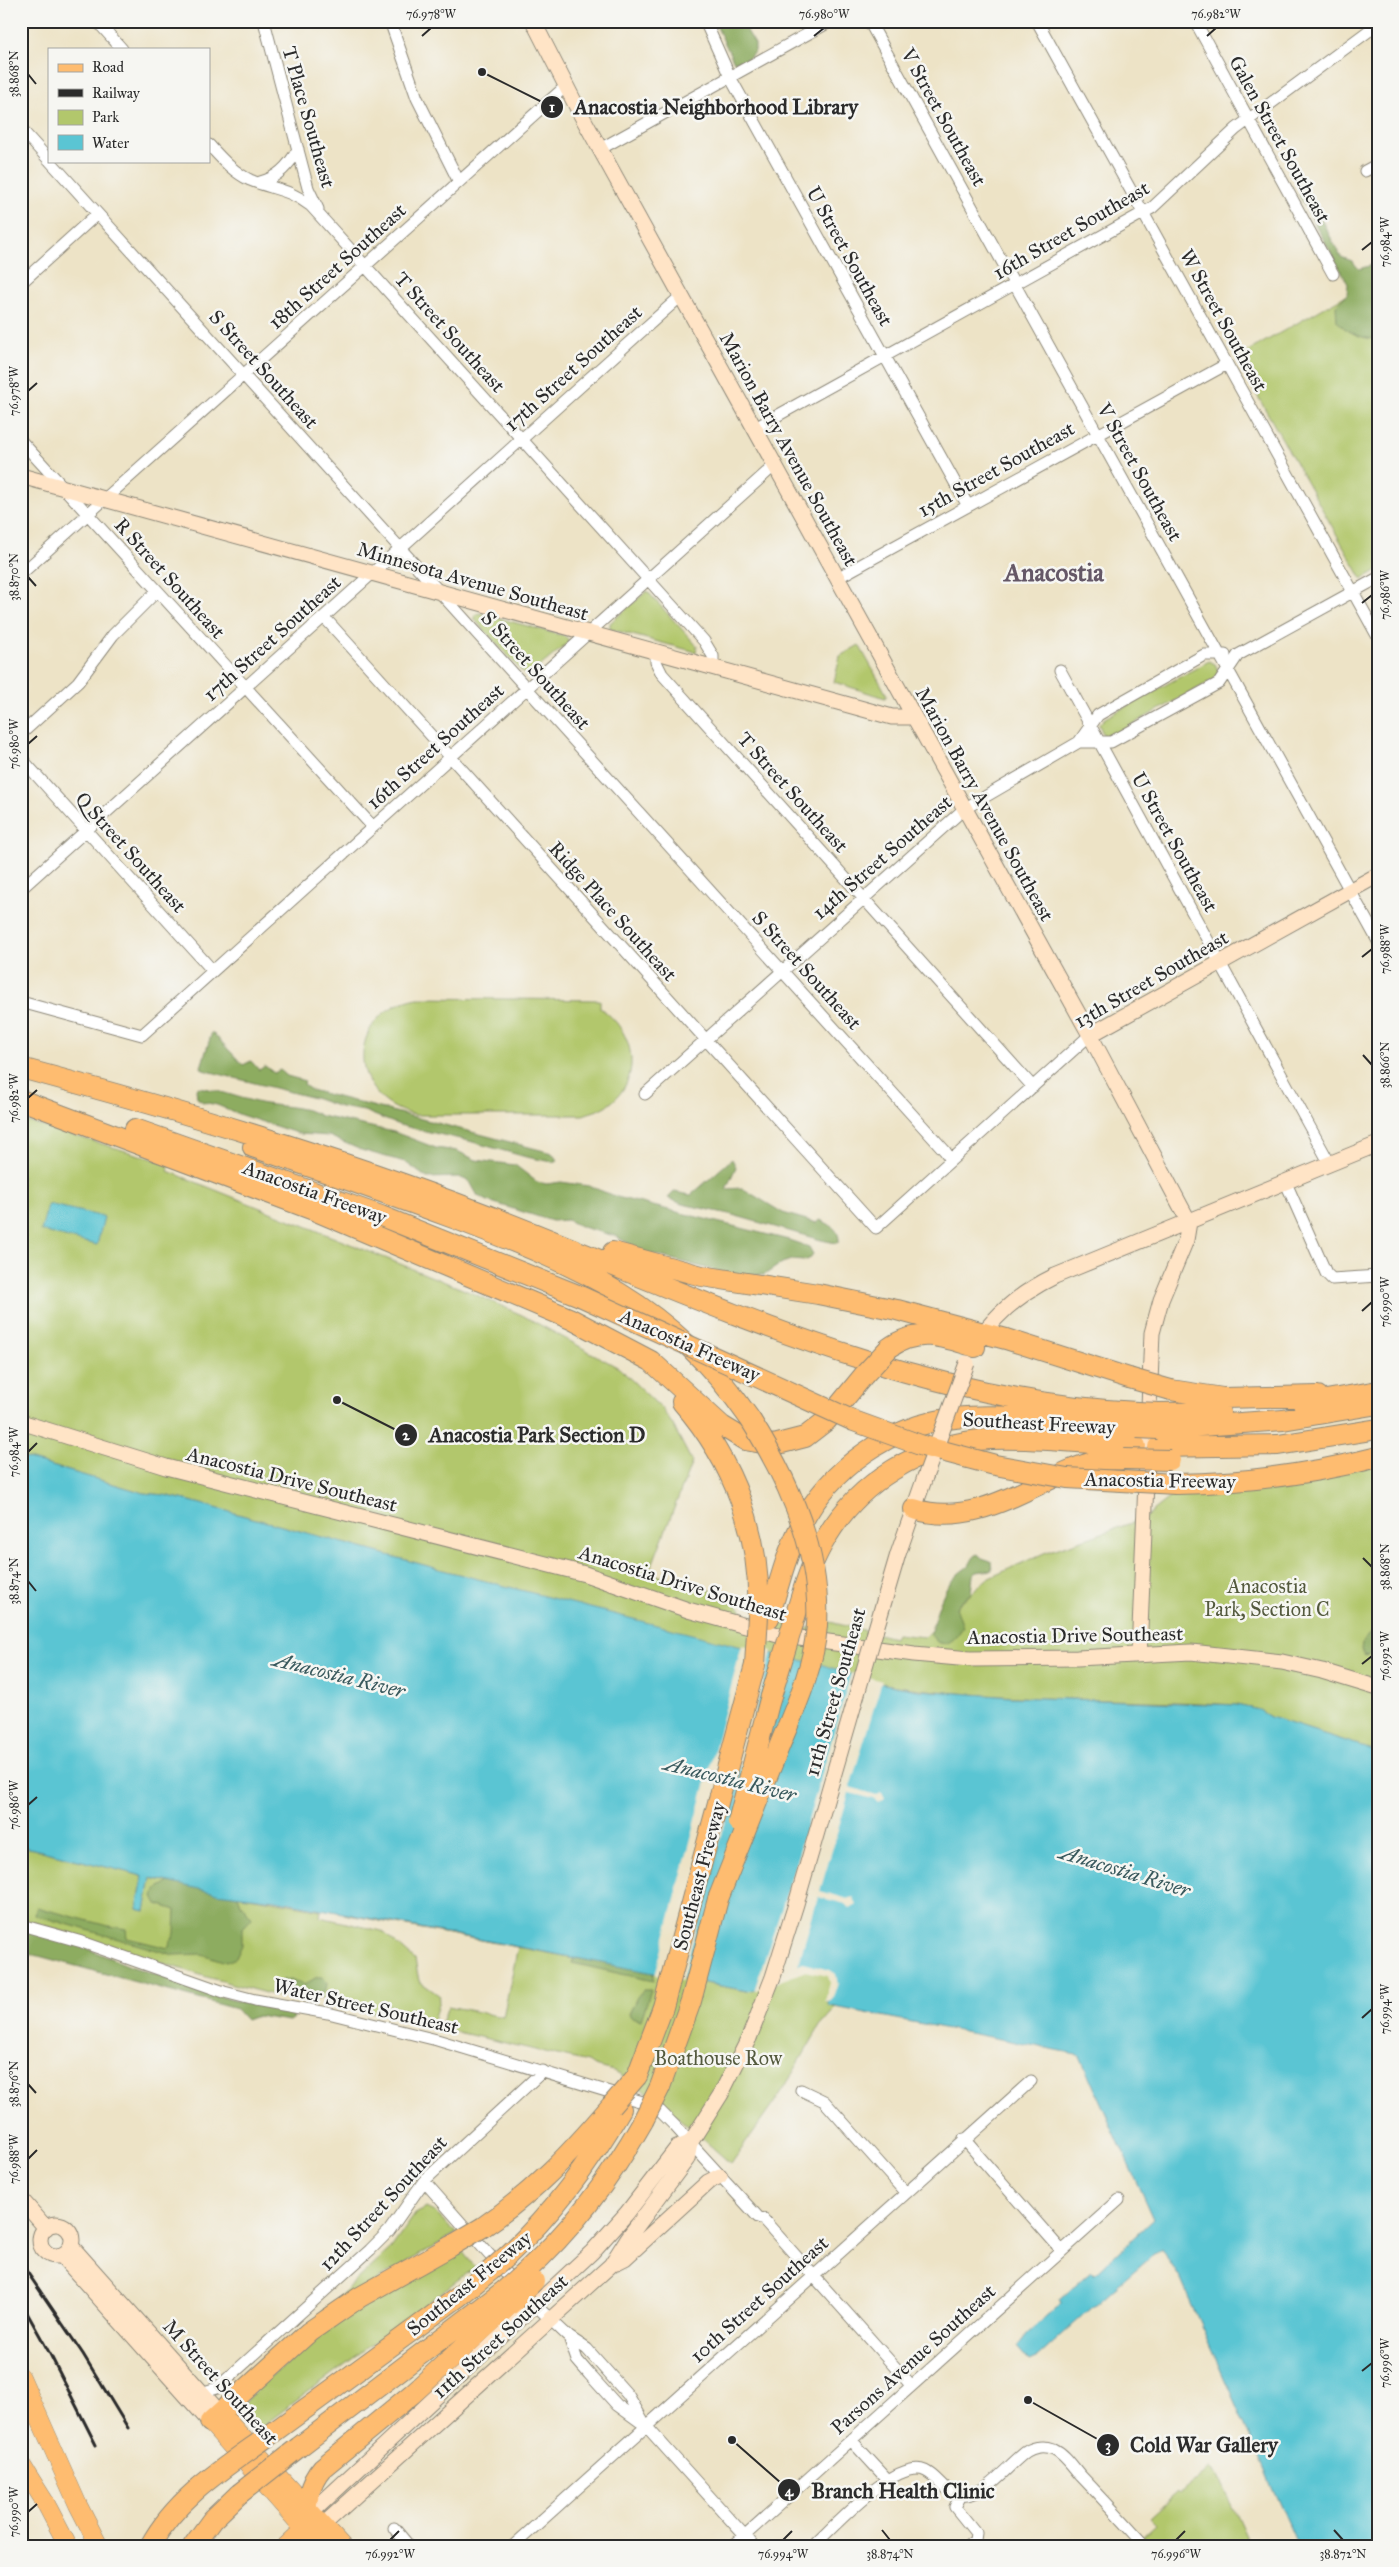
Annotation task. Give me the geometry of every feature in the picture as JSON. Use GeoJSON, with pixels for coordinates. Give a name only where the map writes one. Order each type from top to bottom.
{"type":"FeatureCollection","features":[{"type":"Feature","properties":{"kind":"highway","name":"Anacostia Freeway"},"geometry":{"type":"LineString","coordinates":[[26,1069],[268,1137],[373,1172],[477,1211],[751,1320],[873,1363],[935,1380],[1016,1398],[1089,1409],[1134,1437],[1161,1437],[1235,1412],[1294,1406],[1378,1391]]}},
{"type":"Feature","properties":{"kind":"highway"},"geometry":{"type":"LineString","coordinates":[[26,1069],[343,1178],[568,1264],[616,1289],[667,1327],[711,1369],[750,1419],[777,1466],[798,1517],[814,1578],[817,1624],[807,1677],[718,1899]]}},
{"type":"Feature","properties":{"kind":"highway","name":"Anacostia Freeway"},"geometry":{"type":"LineString","coordinates":[[21,1093],[271,1175],[415,1229],[580,1296],[837,1414],[923,1446],[994,1465],[1058,1476],[1113,1482],[1176,1484],[1269,1478],[1342,1466],[1378,1457]]}},
{"type":"Feature","properties":{"kind":"highway"},"geometry":{"type":"LineString","coordinates":[[21,1100],[334,1218],[486,1281],[587,1327],[651,1361],[722,1426],[740,1438],[757,1443],[787,1443],[811,1434],[826,1420],[889,1348],[907,1338],[926,1334],[943,1336],[975,1348],[1129,1378],[1171,1390],[1223,1398],[1345,1396]]}},
{"type":"Feature","properties":{"kind":"highway"},"geometry":{"type":"LineString","coordinates":[[477,1211],[672,1269],[876,1305],[975,1348]]}},
{"type":"Feature","properties":{"kind":"highway"},"geometry":{"type":"LineString","coordinates":[[587,1327],[626,1350],[661,1380],[686,1406],[718,1451],[737,1491],[752,1534],[763,1617]]}},
{"type":"Feature","properties":{"kind":"highway"},"geometry":{"type":"LineString","coordinates":[[1161,1437],[1283,1420],[1378,1404]]}},
{"type":"Feature","properties":{"kind":"highway","name":"Southeast Freeway"},"geometry":{"type":"LineString","coordinates":[[150,2546],[159,2531],[182,2503],[210,2479],[438,2312],[490,2271],[538,2226],[573,2183],[616,2108],[637,2076],[667,1995],[755,1665],[763,1617],[790,1548],[811,1508],[828,1486],[848,1466],[870,1450],[894,1436],[939,1420],[974,1417],[1134,1437]]}},
{"type":"Feature","properties":{"kind":"highway"},"geometry":{"type":"LineString","coordinates":[[914,1509],[934,1513],[971,1512],[994,1505],[1074,1469],[1099,1460],[1134,1437],[1278,1445],[1378,1429]]}},
{"type":"Feature","properties":{"kind":"highway","name":"Southeast Freeway"},"geometry":{"type":"LineString","coordinates":[[193,2546],[212,2520],[262,2474],[510,2295],[529,2277],[548,2250],[586,2208],[619,2162],[660,2088],[691,2001],[766,1711],[813,1562],[835,1523],[866,1489],[904,1463],[936,1448],[981,1440],[1134,1437]]}},
{"type":"Feature","properties":{"kind":"highway"},"geometry":{"type":"LineString","coordinates":[[215,2418],[309,2332],[360,2297],[483,2227],[522,2200],[616,2108]]}},
{"type":"Feature","properties":{"kind":"highway"},"geometry":{"type":"LineString","coordinates":[[311,2518],[313,2482],[322,2468],[412,2394],[510,2295]]}},
{"type":"Feature","properties":{"kind":"main road","name":"Marion Barry Avenue Southeast"},"geometry":{"type":"LineString","coordinates":[[533,21],[600,148],[1090,1035],[1189,1222]]}},
{"type":"Feature","properties":{"kind":"main road","name":"Minnesota Avenue Southeast"},"geometry":{"type":"LineString","coordinates":[[21,476],[892,717],[914,717]]}},
{"type":"Feature","properties":{"kind":"main road","name":"13th Street Southeast"},"geometry":{"type":"LineString","coordinates":[[1090,1035],[1378,875]]}},
{"type":"Feature","properties":{"kind":"main road","name":"11th Street Southeast"},"geometry":{"type":"LineString","coordinates":[[311,2518],[552,2318],[611,2265],[628,2238],[688,2159],[690,2143],[721,2094],[749,2038],[773,1977],[875,1632],[914,1509],[975,1348],[1002,1312],[1029,1290],[1067,1270],[1286,1183],[1378,1144]]}},
{"type":"Feature","properties":{"kind":"main road"},"geometry":{"type":"LineString","coordinates":[[1139,1654],[1152,1333],[1159,1307],[1185,1245],[1189,1222]]}},
{"type":"Feature","properties":{"kind":"main road","name":"Anacostia Drive Southeast"},"geometry":{"type":"LineString","coordinates":[[21,1422],[166,1467],[585,1574],[688,1610],[778,1634],[906,1653],[970,1659],[1067,1659],[1191,1652],[1262,1659],[1322,1670],[1378,1688]]}},
{"type":"Feature","properties":{"kind":"main road","name":"11th Street Southeast"},"geometry":{"type":"LineString","coordinates":[[286,2546],[311,2518],[613,2230],[677,2148],[690,2143]]}},
{"type":"Feature","properties":{"kind":"main road"},"geometry":{"type":"LineString","coordinates":[[611,2265],[625,2258],[708,2182],[720,2176]]}},
{"type":"Feature","properties":{"kind":"main road"},"geometry":{"type":"LineString","coordinates":[[21,2199],[46,2228]]}},
{"type":"Feature","properties":{"kind":"main road"},"geometry":{"type":"LineString","coordinates":[[55,2224],[67,2228],[72,2237],[66,2251],[52,2255],[44,2249],[41,2236],[46,2228],[55,2224]]}},
{"type":"Feature","properties":{"kind":"main road","name":"M Street Southeast"},"geometry":{"type":"LineString","coordinates":[[66,2251],[201,2392],[215,2418]]}},
{"type":"Feature","properties":{"kind":"main road","name":"M Street Southeast"},"geometry":{"type":"LineString","coordinates":[[66,2251],[215,2418],[311,2518],[342,2546]]}},
{"type":"Feature","properties":{"kind":"main road"},"geometry":{"type":"LineString","coordinates":[[21,2377],[78,2505],[99,2546]]}},
{"type":"Feature","properties":{"kind":"main road"},"geometry":{"type":"LineString","coordinates":[[21,2464],[45,2502],[68,2546]]}},
{"type":"Feature","properties":{"kind":"main road","name":"M Street Southeast"},"geometry":{"type":"LineString","coordinates":[[311,2518],[320,2546]]}},
{"type":"Feature","properties":{"kind":"street"},"geometry":{"type":"LineString","coordinates":[[97,21],[121,48]]}},
{"type":"Feature","properties":{"kind":"street","name":"T Place Southeast"},"geometry":{"type":"LineString","coordinates":[[264,21],[308,188],[324,220]]}},
{"type":"Feature","properties":{"kind":"street"},"geometry":{"type":"LineString","coordinates":[[390,21],[417,98],[459,182]]}},
{"type":"Feature","properties":{"kind":"street","name":"U Street Southeast"},"geometry":{"type":"LineString","coordinates":[[705,21],[730,77],[968,506]]}},
{"type":"Feature","properties":{"kind":"street"},"geometry":{"type":"LineString","coordinates":[[600,148],[831,21]]}},
{"type":"Feature","properties":{"kind":"street","name":"V Street Southeast"},"geometry":{"type":"LineString","coordinates":[[869,21],[1378,941]]}},
{"type":"Feature","properties":{"kind":"street","name":"W Street Southeast"},"geometry":{"type":"LineString","coordinates":[[1037,21],[1378,637]]}},
{"type":"Feature","properties":{"kind":"street","name":"Galen Street Southeast"},"geometry":{"type":"LineString","coordinates":[[1195,21],[1333,274]]}},
{"type":"Feature","properties":{"kind":"street","name":"16th Street Southeast"},"geometry":{"type":"LineString","coordinates":[[755,428],[1158,204],[1236,129],[1378,24]]}},
{"type":"Feature","properties":{"kind":"street","name":"18th Street Southeast"},"geometry":{"type":"LineString","coordinates":[[21,574],[566,86]]}},
{"type":"Feature","properties":{"kind":"street","name":"S Street Southeast"},"geometry":{"type":"LineString","coordinates":[[21,129],[48,158]]}},
{"type":"Feature","properties":{"kind":"street","name":"T Street Southeast"},"geometry":{"type":"LineString","coordinates":[[210,146],[229,166],[248,178],[298,196],[324,220],[708,645],[713,656],[713,667]]}},
{"type":"Feature","properties":{"kind":"street"},"geometry":{"type":"LineString","coordinates":[[260,182],[269,180],[279,172],[298,149]]}},
{"type":"Feature","properties":{"kind":"street","name":"S Street Southeast"},"geometry":{"type":"LineString","coordinates":[[52,162],[951,1160]]}},
{"type":"Feature","properties":{"kind":"street"},"geometry":{"type":"LineString","coordinates":[[1365,171],[1378,164]]}},
{"type":"Feature","properties":{"kind":"street"},"geometry":{"type":"LineString","coordinates":[[21,283],[97,214]]}},
{"type":"Feature","properties":{"kind":"street","name":"17th Street Southeast"},"geometry":{"type":"LineString","coordinates":[[21,889],[682,295]]}},
{"type":"Feature","properties":{"kind":"street","name":"15th Street Southeast"},"geometry":{"type":"LineString","coordinates":[[837,578],[1227,364]]}},
{"type":"Feature","properties":{"kind":"street","name":"R Street Southeast"},"geometry":{"type":"LineString","coordinates":[[21,441],[244,688],[373,827]]}},
{"type":"Feature","properties":{"kind":"street","name":"16th Street Southeast"},"geometry":{"type":"LineString","coordinates":[[21,1002],[142,1035],[776,465]]}},
{"type":"Feature","properties":{"kind":"street"},"geometry":{"type":"LineString","coordinates":[[1238,655],[1204,655],[1098,715],[1079,742],[1100,744],[1112,742],[1219,683],[1238,655],[1378,578]]}},
{"type":"Feature","properties":{"kind":"street"},"geometry":{"type":"LineString","coordinates":[[21,734],[78,682],[112,635],[157,591]]}},
{"type":"Feature","properties":{"kind":"street","name":"Ridge Place Southeast"},"geometry":{"type":"LineString","coordinates":[[324,617],[876,1228]]}},
{"type":"Feature","properties":{"kind":"street","name":"T Street Southeast"},"geometry":{"type":"LineString","coordinates":[[656,652],[657,666],[662,674],[1034,1087]]}},
{"type":"Feature","properties":{"kind":"street","name":"U Street Southeast"},"geometry":{"type":"LineString","coordinates":[[1060,670],[1330,1164]]}},
{"type":"Feature","properties":{"kind":"street","name":"14th Street Southeast"},"geometry":{"type":"LineString","coordinates":[[645,1094],[964,809],[1079,742]]}},
{"type":"Feature","properties":{"kind":"street","name":"Q Street Southeast"},"geometry":{"type":"LineString","coordinates":[[21,758],[212,971]]}},
{"type":"Feature","properties":{"kind":"street","name":"13th Street Southeast"},"geometry":{"type":"LineString","coordinates":[[876,1228],[1090,1035]]}},
{"type":"Feature","properties":{"kind":"street"},"geometry":{"type":"LineString","coordinates":[[1286,1183],[1326,1273],[1332,1278],[1378,1276]]}},
{"type":"Feature","properties":{"kind":"street","name":"Water Street Southeast"},"geometry":{"type":"LineString","coordinates":[[21,1925],[82,1942],[224,1992],[254,2000],[328,2013],[437,2040],[646,2102],[667,2117],[813,2275],[911,2385]]}},
{"type":"Feature","properties":{"kind":"street","name":"12th Street Southeast"},"geometry":{"type":"LineString","coordinates":[[201,2392],[217,2388],[370,2250],[389,2231],[424,2181],[543,2071]]}},
{"type":"Feature","properties":{"kind":"street","name":"10th Street Southeast"},"geometry":{"type":"LineString","coordinates":[[519,2544],[646,2426],[964,2139],[1031,2081]]}},
{"type":"Feature","properties":{"kind":"street"},"geometry":{"type":"LineString","coordinates":[[801,2090],[824,2101],[905,2192]]}},
{"type":"Feature","properties":{"kind":"street"},"geometry":{"type":"LineString","coordinates":[[964,2139],[1062,2251]]}},
{"type":"Feature","properties":{"kind":"street"},"geometry":{"type":"LineString","coordinates":[[424,2181],[536,2305],[552,2318],[569,2337],[587,2349],[628,2395],[646,2426],[754,2546]]}},
{"type":"Feature","properties":{"kind":"street","name":"Parsons Avenue Southeast"},"geometry":{"type":"LineString","coordinates":[[733,2546],[1119,2200]]}},
{"type":"Feature","properties":{"kind":"street"},"geometry":{"type":"LineString","coordinates":[[851,2440],[886,2479]]}},
{"type":"Feature","properties":{"kind":"street"},"geometry":{"type":"LineString","coordinates":[[813,2546],[886,2479],[903,2471],[918,2468],[929,2473],[947,2490],[961,2495],[984,2488],[1029,2450],[1042,2447],[1050,2448],[1061,2454],[1146,2546]]}},
{"type":"Feature","properties":{"kind":"street"},"geometry":{"type":"LineString","coordinates":[[961,2495],[955,2507],[976,2533],[975,2540],[968,2546]]}},
{"type":"Feature","properties":{"kind":"street"},"geometry":{"type":"LineString","coordinates":[[394,2528],[409,2546]]}},
{"type":"Feature","properties":{"kind":"green space"},"geometry":{"type":"Polygon","coordinates":[[[714,21],[755,21],[748,26],[747,31],[755,44],[755,51],[748,59],[734,62],[714,21]]]}},
{"type":"Feature","properties":{"kind":"green space"},"geometry":{"type":"Polygon","coordinates":[[[1305,189],[1341,257],[1352,261],[1359,269],[1378,263],[1378,338],[1361,337],[1337,321],[1336,306],[1347,294],[1348,284],[1299,195],[1305,189]]]}},
{"type":"Feature","properties":{"kind":"green space"},"geometry":{"type":"Polygon","coordinates":[[[1378,277],[1378,570],[1362,579],[1236,358],[1378,277]]]}},
{"type":"Feature","properties":{"kind":"green space"},"geometry":{"type":"Polygon","coordinates":[[[647,591],[697,646],[696,652],[610,629],[610,623],[647,591]]]}},
{"type":"Feature","properties":{"kind":"green space"},"geometry":{"type":"Polygon","coordinates":[[[480,613],[564,636],[568,639],[568,643],[527,677],[475,620],[475,615],[480,613]]]}},
{"type":"Feature","properties":{"kind":"green space"},"geometry":{"type":"Polygon","coordinates":[[[859,645],[887,695],[885,698],[834,682],[840,656],[859,645]]]}},
{"type":"Feature","properties":{"kind":"green space"},"geometry":{"type":"Polygon","coordinates":[[[1209,661],[1215,664],[1218,670],[1217,678],[1111,736],[1103,735],[1099,724],[1105,718],[1209,661]]]}},
{"type":"Feature","properties":{"kind":"green space"},"geometry":{"type":"Polygon","coordinates":[[[418,998],[600,1000],[600,1008],[612,1017],[627,1041],[631,1055],[631,1068],[627,1082],[620,1094],[608,1105],[583,1115],[415,1115],[392,1106],[375,1092],[366,1074],[363,1055],[367,1037],[377,1020],[394,1006],[418,998]]]}},
{"type":"Feature","properties":{"kind":"green space"},"geometry":{"type":"Polygon","coordinates":[[[212,1032],[243,1065],[251,1061],[259,1070],[265,1066],[274,1073],[280,1070],[287,1076],[305,1081],[304,1085],[311,1090],[552,1153],[557,1160],[553,1162],[526,1157],[469,1141],[399,1125],[364,1111],[340,1107],[314,1098],[203,1070],[201,1067],[212,1032]]]}},
{"type":"Feature","properties":{"kind":"green space"},"geometry":{"type":"Polygon","coordinates":[[[199,1087],[261,1103],[296,1108],[321,1116],[394,1132],[436,1148],[457,1151],[476,1160],[515,1165],[537,1182],[547,1184],[561,1182],[589,1186],[617,1197],[789,1240],[809,1247],[813,1254],[804,1261],[791,1260],[782,1263],[764,1275],[729,1274],[644,1252],[615,1236],[582,1227],[567,1220],[552,1221],[488,1201],[478,1196],[470,1182],[459,1177],[427,1178],[405,1162],[361,1150],[329,1136],[300,1134],[241,1115],[217,1105],[203,1102],[197,1098],[196,1089],[199,1087]]]}},
{"type":"Feature","properties":{"kind":"green space","name":"Anacostia Park, Section C"},"geometry":{"type":"Polygon","coordinates":[[[21,1120],[170,1164],[168,1171],[465,1290],[522,1315],[619,1368],[661,1408],[673,1425],[692,1462],[649,1573],[712,1591],[737,1605],[746,1615],[805,1629],[830,1622],[894,1638],[896,1634],[924,1637],[987,1579],[1044,1553],[1143,1519],[1177,1492],[1378,1466],[1378,1754],[1365,1747],[1270,1717],[1259,1710],[1236,1705],[1012,1697],[967,1694],[878,1683],[435,1568],[190,1501],[144,1493],[21,1457],[21,1120]]]}},
{"type":"Feature","properties":{"kind":"green space"},"geometry":{"type":"Polygon","coordinates":[[[732,1159],[736,1167],[726,1189],[742,1188],[783,1213],[817,1223],[820,1220],[836,1231],[839,1242],[821,1240],[729,1214],[682,1204],[668,1198],[674,1192],[691,1195],[732,1159]]]}},
{"type":"Feature","properties":{"kind":"green space"},"geometry":{"type":"Polygon","coordinates":[[[978,1554],[982,1558],[991,1561],[992,1570],[976,1572],[973,1575],[971,1593],[956,1607],[963,1627],[958,1635],[949,1642],[937,1642],[930,1634],[942,1597],[951,1581],[978,1554]]]}},
{"type":"Feature","properties":{"kind":"green space"},"geometry":{"type":"Polygon","coordinates":[[[1378,1626],[1376,1648],[1365,1656],[1361,1650],[1362,1643],[1378,1626]]]}},
{"type":"Feature","properties":{"kind":"green space"},"geometry":{"type":"Polygon","coordinates":[[[21,1846],[143,1876],[137,1909],[145,1911],[151,1878],[321,1910],[320,1917],[382,1931],[415,1960],[419,1981],[440,1996],[432,2026],[421,2023],[422,2019],[390,2005],[380,2014],[290,1990],[284,1998],[207,1977],[21,1918],[21,1846]]]}},
{"type":"Feature","properties":{"kind":"green space"},"geometry":{"type":"Polygon","coordinates":[[[169,1882],[238,1896],[241,1904],[252,1918],[242,1929],[242,1945],[236,1958],[226,1962],[202,1954],[174,1955],[35,1915],[37,1907],[126,1929],[127,1938],[168,1948],[175,1933],[176,1910],[157,1904],[153,1896],[160,1887],[169,1882]]]}},
{"type":"Feature","properties":{"kind":"green space"},"geometry":{"type":"Polygon","coordinates":[[[21,1930],[68,1941],[130,1966],[232,2000],[291,2013],[293,2018],[289,2021],[257,2016],[246,2020],[236,2009],[35,1955],[21,1954],[21,1930]]]}},
{"type":"Feature","properties":{"kind":"green space","name":"Boathouse Row"},"geometry":{"type":"Polygon","coordinates":[[[518,1947],[747,1991],[806,1968],[830,1974],[833,1983],[830,2006],[836,2008],[820,2026],[783,2090],[731,2164],[663,2105],[616,2072],[588,2062],[440,2028],[448,2006],[503,2017],[518,1947]]]}},
{"type":"Feature","properties":{"kind":"green space"},"geometry":{"type":"Polygon","coordinates":[[[577,1958],[653,1972],[653,1981],[572,1963],[573,1959],[577,1958]]]}},
{"type":"Feature","properties":{"kind":"green space"},"geometry":{"type":"Polygon","coordinates":[[[317,1977],[323,1977],[327,1983],[326,1990],[319,1998],[283,1989],[278,1985],[282,1980],[291,1979],[304,1985],[317,1977]]]}},
{"type":"Feature","properties":{"kind":"green space"},"geometry":{"type":"Polygon","coordinates":[[[643,1990],[651,1990],[641,2020],[631,2017],[629,2014],[637,1997],[643,1990]]]}},
{"type":"Feature","properties":{"kind":"green space"},"geometry":{"type":"Polygon","coordinates":[[[426,2208],[434,2212],[457,2233],[322,2312],[389,2251],[416,2213],[426,2208]]]}},
{"type":"Feature","properties":{"kind":"green space"},"geometry":{"type":"Polygon","coordinates":[[[461,2250],[475,2267],[256,2431],[244,2417],[241,2409],[250,2396],[315,2340],[356,2311],[461,2250]]]}},
{"type":"Feature","properties":{"kind":"green space"},"geometry":{"type":"Polygon","coordinates":[[[1211,2467],[1215,2469],[1250,2546],[1151,2546],[1142,2536],[1155,2524],[1149,2518],[1178,2492],[1180,2494],[1211,2467]]]}},
{"type":"Feature","properties":{"kind":"water"},"geometry":{"type":"Polygon","coordinates":[[[48,1204],[104,1217],[97,1245],[41,1231],[48,1204]]]}},
{"type":"Feature","properties":{"kind":"water","name":"Anacostia River"},"geometry":{"type":"Polygon","coordinates":[[[21,1457],[144,1493],[190,1501],[435,1568],[742,1647],[823,1665],[878,1683],[918,1690],[1011,1697],[1236,1705],[1259,1710],[1270,1717],[1365,1747],[1378,1754],[1378,2546],[1298,2546],[1181,2280],[1161,2248],[1038,2357],[1029,2361],[1017,2347],[1028,2333],[1062,2303],[1060,2299],[1091,2272],[1094,2275],[1153,2219],[1080,2056],[1077,2054],[830,2006],[827,2001],[833,1983],[830,1974],[806,1968],[764,1987],[747,1991],[275,1900],[216,1893],[151,1878],[145,1911],[137,1909],[143,1876],[21,1846],[21,1457]]]}},
{"type":"Feature","properties":{"kind":"pier"},"geometry":{"type":"Polygon","coordinates":[[[742,1645],[772,1651],[682,1981],[655,1975],[742,1645]]]}},
{"type":"Feature","properties":{"kind":"pier"},"geometry":{"type":"Polygon","coordinates":[[[851,1673],[882,1681],[850,1787],[876,1795],[881,1793],[884,1799],[878,1803],[874,1799],[849,1793],[820,1891],[848,1899],[853,1897],[857,1904],[850,1908],[846,1904],[818,1897],[798,1965],[802,1963],[830,1970],[836,1974],[838,1986],[835,1995],[830,2001],[825,2001],[830,1983],[828,1976],[806,1971],[754,1991],[789,1886],[851,1673]]]}},
{"type":"Feature","properties":{"kind":"railway"},"geometry":{"type":"LineString","coordinates":[[21,2263],[83,2354],[128,2428]]}},
{"type":"Feature","properties":{"kind":"railway"},"geometry":{"type":"LineString","coordinates":[[21,2302],[50,2354],[96,2445]]}},
{"type":"Feature","properties":{"kind":"place","name":"Anacostia Neighborhood Library"},"geometry":{"type":"Point","coordinates":[482,72]}},
{"type":"Feature","properties":{"kind":"place","name":"Anacostia Park Section D"},"geometry":{"type":"Point","coordinates":[337,1400]}},
{"type":"Feature","properties":{"kind":"place","name":"Cold War Gallery"},"geometry":{"type":"Point","coordinates":[1028,2400]}},
{"type":"Feature","properties":{"kind":"place","name":"Branch Health Clinic"},"geometry":{"type":"Point","coordinates":[732,2440]}},
{"type":"Feature","properties":{"kind":"district","name":"Anacostia"},"geometry":{"type":"Point","coordinates":[1054,572]}}]}
